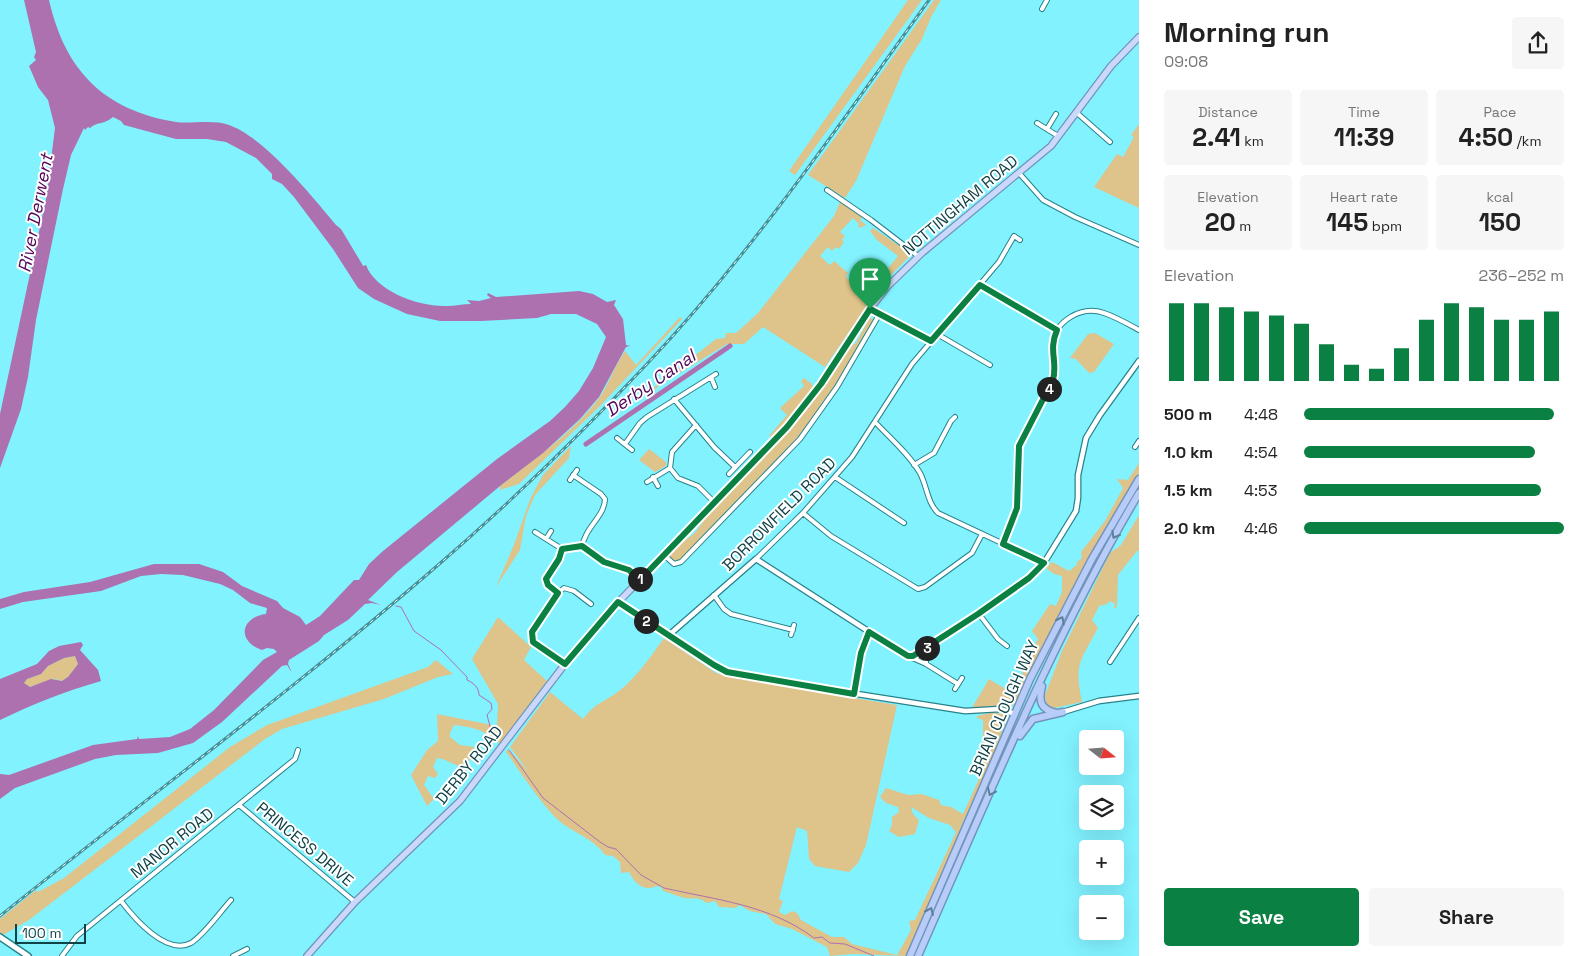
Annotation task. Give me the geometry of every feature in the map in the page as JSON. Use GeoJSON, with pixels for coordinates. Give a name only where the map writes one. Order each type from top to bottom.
{"type":"FeatureCollection","features":[{"type":"Feature","properties":{"kind":"highway","name":"BRIAN CLOUGH WAY"},"geometry":{"type":"LineString","coordinates":[[910,956],[1015,714],[1068,604],[1139,479]]}},
{"type":"Feature","properties":{"kind":"highway","name":"BRIAN CLOUGH WAY"},"geometry":{"type":"LineString","coordinates":[[918,956],[1045,671],[1099,562],[1139,493]]}},
{"type":"Feature","properties":{"kind":"highway"},"geometry":{"type":"LineString","coordinates":[[1045,671],[1040,693],[1040,703],[1046,710],[1060,712]]}},
{"type":"Feature","properties":{"kind":"highway"},"geometry":{"type":"LineString","coordinates":[[999,774],[1028,723],[1036,718],[1060,712]]}},
{"type":"Feature","properties":{"kind":"main road","name":"NOTTINGHAM ROAD"},"geometry":{"type":"LineString","coordinates":[[618,602],[772,443],[805,405],[827,376],[870,309],[887,287],[918,256],[983,200],[1019,174],[1046,151],[1059,137],[1111,66],[1139,37]]}},
{"type":"Feature","properties":{"kind":"main road","name":"DERBY ROAD"},"geometry":{"type":"LineString","coordinates":[[307,956],[355,902],[460,801],[565,664],[618,602]]}},
{"type":"Feature","properties":{"kind":"main road"},"geometry":{"type":"LineString","coordinates":[[0,937],[28,956]]}},
{"type":"Feature","properties":{"kind":"street"},"geometry":{"type":"LineString","coordinates":[[1042,9],[1047,0]]}},
{"type":"Feature","properties":{"kind":"street"},"geometry":{"type":"LineString","coordinates":[[1077,113],[1110,142]]}},
{"type":"Feature","properties":{"kind":"street"},"geometry":{"type":"LineString","coordinates":[[1047,129],[1056,114]]}},
{"type":"Feature","properties":{"kind":"street"},"geometry":{"type":"LineString","coordinates":[[1037,122],[1059,137]]}},
{"type":"Feature","properties":{"kind":"street"},"geometry":{"type":"LineString","coordinates":[[1019,174],[1043,200],[1075,217],[1139,245]]}},
{"type":"Feature","properties":{"kind":"street"},"geometry":{"type":"LineString","coordinates":[[827,190],[871,220],[918,256]]}},
{"type":"Feature","properties":{"kind":"street","name":"BORROWFIELD ROAD"},"geometry":{"type":"LineString","coordinates":[[669,635],[756,559],[803,513],[835,477],[852,457],[908,369],[999,262],[1014,236],[1020,240]]}},
{"type":"Feature","properties":{"kind":"street"},"geometry":{"type":"LineString","coordinates":[[980,285],[1057,330]]}},
{"type":"Feature","properties":{"kind":"street"},"geometry":{"type":"LineString","coordinates":[[870,309],[931,341]]}},
{"type":"Feature","properties":{"kind":"street"},"geometry":{"type":"LineString","coordinates":[[1003,544],[1017,508],[1019,446],[1053,380],[1055,369],[1052,348],[1057,330],[1065,320],[1077,314],[1092,311],[1107,314],[1139,330]]}},
{"type":"Feature","properties":{"kind":"street"},"geometry":{"type":"LineString","coordinates":[[664,555],[674,564],[681,562],[800,439],[837,387],[879,315]]}},
{"type":"Feature","properties":{"kind":"street"},"geometry":{"type":"LineString","coordinates":[[937,334],[990,365]]}},
{"type":"Feature","properties":{"kind":"street"},"geometry":{"type":"LineString","coordinates":[[908,656],[916,655],[926,649],[978,614],[1029,578],[1044,563],[1077,507],[1078,476],[1086,438],[1100,415],[1139,361]]}},
{"type":"Feature","properties":{"kind":"street"},"geometry":{"type":"LineString","coordinates":[[625,444],[640,423],[674,399],[716,374]]}},
{"type":"Feature","properties":{"kind":"street"},"geometry":{"type":"LineString","coordinates":[[711,378],[715,387]]}},
{"type":"Feature","properties":{"kind":"street"},"geometry":{"type":"LineString","coordinates":[[674,399],[735,468]]}},
{"type":"Feature","properties":{"kind":"street"},"geometry":{"type":"LineString","coordinates":[[914,465],[934,453],[955,417]]}},
{"type":"Feature","properties":{"kind":"street"},"geometry":{"type":"LineString","coordinates":[[875,422],[914,465],[924,481],[931,503],[936,510],[1044,563]]}},
{"type":"Feature","properties":{"kind":"street"},"geometry":{"type":"LineString","coordinates":[[696,425],[672,452],[670,468],[678,478],[698,486],[715,503]]}},
{"type":"Feature","properties":{"kind":"street"},"geometry":{"type":"LineString","coordinates":[[617,438],[632,450]]}},
{"type":"Feature","properties":{"kind":"street"},"geometry":{"type":"LineString","coordinates":[[1135,447],[1139,440]]}},
{"type":"Feature","properties":{"kind":"street"},"geometry":{"type":"LineString","coordinates":[[729,474],[750,452]]}},
{"type":"Feature","properties":{"kind":"street"},"geometry":{"type":"LineString","coordinates":[[646,482],[670,468]]}},
{"type":"Feature","properties":{"kind":"street"},"geometry":{"type":"LineString","coordinates":[[570,480],[577,470]]}},
{"type":"Feature","properties":{"kind":"street"},"geometry":{"type":"LineString","coordinates":[[574,475],[601,494],[605,499],[604,506],[583,537],[582,546]]}},
{"type":"Feature","properties":{"kind":"street"},"geometry":{"type":"LineString","coordinates":[[652,477],[658,486]]}},
{"type":"Feature","properties":{"kind":"street"},"geometry":{"type":"LineString","coordinates":[[835,477],[904,523]]}},
{"type":"Feature","properties":{"kind":"street"},"geometry":{"type":"LineString","coordinates":[[803,513],[832,536],[918,589],[925,587],[972,553],[982,534]]}},
{"type":"Feature","properties":{"kind":"street"},"geometry":{"type":"LineString","coordinates":[[546,539],[551,531]]}},
{"type":"Feature","properties":{"kind":"street"},"geometry":{"type":"LineString","coordinates":[[535,532],[562,549],[582,546],[604,562],[629,570],[640,580]]}},
{"type":"Feature","properties":{"kind":"street"},"geometry":{"type":"LineString","coordinates":[[558,593],[548,585],[546,579],[559,559],[562,549]]}},
{"type":"Feature","properties":{"kind":"street"},"geometry":{"type":"LineString","coordinates":[[756,559],[869,632],[958,684]]}},
{"type":"Feature","properties":{"kind":"street"},"geometry":{"type":"LineString","coordinates":[[565,664],[536,645],[531,636],[558,593],[564,588],[569,589],[591,604]]}},
{"type":"Feature","properties":{"kind":"street"},"geometry":{"type":"LineString","coordinates":[[714,595],[724,609],[731,614],[792,632],[794,625]]}},
{"type":"Feature","properties":{"kind":"street"},"geometry":{"type":"LineString","coordinates":[[618,602],[727,672],[966,711],[1000,709],[1015,714]]}},
{"type":"Feature","properties":{"kind":"street"},"geometry":{"type":"LineString","coordinates":[[978,614],[998,639],[1007,646]]}},
{"type":"Feature","properties":{"kind":"street"},"geometry":{"type":"LineString","coordinates":[[1110,662],[1131,627],[1139,618]]}},
{"type":"Feature","properties":{"kind":"street"},"geometry":{"type":"LineString","coordinates":[[854,694],[861,653],[869,632]]}},
{"type":"Feature","properties":{"kind":"street"},"geometry":{"type":"LineString","coordinates":[[926,649],[926,664]]}},
{"type":"Feature","properties":{"kind":"street"},"geometry":{"type":"LineString","coordinates":[[955,689],[962,678]]}},
{"type":"Feature","properties":{"kind":"street"},"geometry":{"type":"LineString","coordinates":[[1060,712],[1099,701],[1139,696]]}},
{"type":"Feature","properties":{"kind":"street","name":"MANOR ROAD"},"geometry":{"type":"LineString","coordinates":[[62,956],[77,936],[295,759],[298,750]]}},
{"type":"Feature","properties":{"kind":"street","name":"PRINCESS DRIVE"},"geometry":{"type":"LineString","coordinates":[[239,805],[355,902]]}},
{"type":"Feature","properties":{"kind":"street"},"geometry":{"type":"LineString","coordinates":[[121,901],[148,933],[170,944],[184,946],[193,941],[230,900]]}},
{"type":"Feature","properties":{"kind":"street"},"geometry":{"type":"LineString","coordinates":[[226,905],[230,909]]}},
{"type":"Feature","properties":{"kind":"street"},"geometry":{"type":"LineString","coordinates":[[233,956],[247,949]]}},
{"type":"Feature","properties":{"kind":"shaded area"},"geometry":{"type":"Polygon","coordinates":[[[24,0],[49,0],[65,47],[91,83],[108,97],[128,108],[150,116],[176,122],[223,123],[243,132],[257,142],[287,169],[341,229],[363,266],[366,265],[378,282],[388,289],[411,300],[435,306],[471,304],[467,300],[479,301],[491,298],[487,295],[488,293],[496,297],[579,291],[593,294],[607,302],[616,300],[614,305],[623,319],[626,345],[630,346],[626,347],[599,397],[580,419],[543,453],[500,486],[397,572],[368,600],[381,605],[365,604],[348,620],[289,660],[288,664],[292,673],[287,665],[282,666],[222,722],[193,743],[158,753],[116,755],[95,759],[15,788],[0,799],[0,774],[9,775],[93,745],[137,739],[138,736],[139,739],[170,737],[190,729],[214,710],[263,660],[277,652],[274,649],[267,648],[262,650],[254,646],[245,635],[247,624],[258,616],[266,614],[267,608],[250,603],[233,590],[220,584],[183,575],[161,574],[141,576],[101,591],[23,602],[0,609],[0,599],[24,592],[90,582],[154,564],[199,564],[223,572],[242,586],[277,601],[283,608],[300,617],[306,625],[320,616],[354,580],[359,580],[369,564],[383,551],[497,459],[550,421],[565,407],[579,391],[593,368],[606,337],[597,324],[576,314],[551,314],[537,318],[481,321],[440,321],[407,314],[374,299],[358,288],[333,249],[294,197],[282,184],[272,179],[272,174],[256,158],[226,142],[207,139],[176,139],[124,125],[113,117],[85,130],[84,128],[71,155],[36,320],[28,377],[21,409],[0,468],[0,414],[46,199],[55,128],[48,100],[38,87],[29,66],[36,60],[34,57],[36,52],[24,0]]]}},
{"type":"Feature","properties":{"kind":"shaded area"},"geometry":{"type":"Polygon","coordinates":[[[908,0],[922,0],[795,175],[789,171],[908,0]]]}},
{"type":"Feature","properties":{"kind":"shaded area"},"geometry":{"type":"Polygon","coordinates":[[[934,0],[941,0],[931,17],[922,39],[905,66],[856,181],[845,198],[808,175],[934,0]]]}},
{"type":"Feature","properties":{"kind":"shaded area"},"geometry":{"type":"Polygon","coordinates":[[[1139,124],[1139,208],[1094,187],[1117,154],[1123,157],[1134,137],[1131,135],[1139,124]]]}},
{"type":"Feature","properties":{"kind":"shaded area"},"geometry":{"type":"Polygon","coordinates":[[[840,202],[863,216],[860,220],[866,225],[860,228],[853,218],[840,232],[845,236],[842,240],[844,242],[839,249],[836,247],[832,251],[828,247],[820,256],[830,265],[834,261],[848,273],[846,277],[863,291],[873,279],[877,282],[898,256],[877,240],[870,231],[873,228],[907,251],[910,256],[890,276],[869,303],[825,367],[763,327],[744,344],[727,344],[653,391],[652,389],[716,339],[725,338],[726,333],[736,333],[758,313],[834,216],[840,202]]]}},
{"type":"Feature","properties":{"kind":"shaded area"},"geometry":{"type":"Polygon","coordinates":[[[680,317],[682,319],[601,405],[519,484],[500,490],[500,486],[552,445],[589,411],[603,393],[625,351],[636,365],[680,317]]]}},
{"type":"Feature","properties":{"kind":"shaded area"},"geometry":{"type":"Polygon","coordinates":[[[870,317],[874,321],[826,400],[796,440],[681,561],[676,562],[670,559],[673,550],[694,534],[734,486],[794,421],[851,346],[856,343],[870,317]]]}},
{"type":"Feature","properties":{"kind":"shaded area"},"geometry":{"type":"Polygon","coordinates":[[[1095,333],[1114,344],[1094,372],[1089,373],[1076,359],[1070,358],[1088,334],[1095,333]]]}},
{"type":"Feature","properties":{"kind":"shaded area"},"geometry":{"type":"Polygon","coordinates":[[[804,378],[812,384],[813,389],[775,436],[769,436],[787,415],[780,408],[804,386],[801,381],[804,378]]]}},
{"type":"Feature","properties":{"kind":"shaded area"},"geometry":{"type":"Polygon","coordinates":[[[571,446],[569,458],[535,495],[526,516],[520,550],[496,587],[531,497],[543,475],[571,446]]]}},
{"type":"Feature","properties":{"kind":"shaded area"},"geometry":{"type":"Polygon","coordinates":[[[649,449],[666,462],[666,466],[655,472],[639,460],[649,449]]]}},
{"type":"Feature","properties":{"kind":"shaded area"},"geometry":{"type":"Polygon","coordinates":[[[1139,463],[1139,473],[1085,564],[1086,567],[1081,579],[1078,578],[1076,581],[1078,584],[1063,607],[1063,611],[1046,640],[1044,648],[1035,662],[1016,703],[1008,708],[990,707],[975,710],[973,706],[989,679],[1004,688],[1005,691],[1014,688],[1023,680],[1022,668],[1038,639],[1032,631],[1050,604],[1056,606],[1062,592],[1062,576],[1054,574],[1046,568],[1052,562],[1069,571],[1077,565],[1077,562],[1082,558],[1081,552],[1105,521],[1123,488],[1117,479],[1128,480],[1139,463]]]}},
{"type":"Feature","properties":{"kind":"shaded area"},"geometry":{"type":"Polygon","coordinates":[[[1139,515],[1139,551],[1137,551],[1118,575],[1116,608],[1114,608],[1115,604],[1110,601],[1099,606],[1092,620],[1098,628],[1080,663],[1079,679],[1082,702],[1054,708],[1047,703],[1045,695],[1062,651],[1110,553],[1121,545],[1139,515]]]}},
{"type":"Feature","properties":{"kind":"shaded area"},"geometry":{"type":"Polygon","coordinates":[[[498,617],[531,647],[524,660],[547,681],[500,744],[479,730],[454,725],[450,737],[460,745],[474,747],[467,767],[437,758],[433,767],[438,774],[435,778],[428,776],[424,785],[434,799],[427,806],[411,775],[427,750],[438,741],[437,714],[497,726],[498,704],[472,659],[498,617]]]}},
{"type":"Feature","properties":{"kind":"shaded area"},"geometry":{"type":"Polygon","coordinates":[[[664,638],[716,673],[735,678],[897,705],[866,845],[858,863],[849,872],[815,866],[809,859],[807,831],[797,827],[779,899],[783,901],[779,912],[785,915],[792,911],[797,913],[801,920],[832,937],[844,937],[852,944],[897,955],[911,930],[909,921],[915,920],[956,832],[950,825],[929,818],[911,807],[913,814],[919,820],[915,834],[899,837],[889,831],[892,825],[892,817],[899,812],[898,807],[886,803],[880,797],[886,788],[908,795],[922,794],[939,800],[941,805],[951,807],[963,814],[983,770],[983,720],[977,718],[977,716],[993,712],[1005,715],[1006,721],[989,766],[961,826],[962,830],[907,956],[852,954],[830,956],[827,947],[792,929],[775,924],[766,914],[750,911],[739,905],[736,908],[719,907],[715,901],[707,903],[698,898],[682,897],[663,891],[659,886],[642,887],[634,881],[629,872],[621,873],[620,862],[613,856],[605,855],[594,843],[559,821],[541,800],[506,752],[508,749],[529,772],[510,747],[550,692],[583,719],[596,706],[619,691],[632,679],[664,638]]]}},
{"type":"Feature","properties":{"kind":"shaded area"},"geometry":{"type":"Polygon","coordinates":[[[81,642],[83,645],[80,650],[98,670],[101,681],[50,698],[0,720],[0,679],[37,664],[49,651],[59,646],[81,642]],[[75,656],[64,658],[48,666],[41,674],[27,679],[24,683],[30,687],[51,679],[62,681],[68,677],[78,664],[75,656]]]}},
{"type":"Feature","properties":{"kind":"shaded area"},"geometry":{"type":"Polygon","coordinates":[[[75,656],[78,664],[68,677],[62,681],[55,679],[29,687],[24,683],[27,679],[41,674],[48,666],[64,658],[75,656]]]}},
{"type":"Feature","properties":{"kind":"shaded area"},"geometry":{"type":"Polygon","coordinates":[[[436,660],[453,674],[438,677],[384,699],[282,729],[265,739],[29,920],[3,935],[0,932],[0,919],[36,890],[38,892],[64,878],[230,747],[267,725],[428,667],[436,660]]]}},
{"type":"Feature","properties":{"kind":"waterway","name":"Derby Canal"},"geometry":{"type":"LineString","coordinates":[[586,444],[730,346]]}},
{"type":"Feature","properties":{"kind":"waterway"},"geometry":{"type":"LineString","coordinates":[[396,606],[401,607],[414,631],[441,650],[467,677],[467,680],[476,686],[479,695],[491,703],[492,709],[487,715],[491,730],[496,736]]}},
{"type":"Feature","properties":{"kind":"waterway"},"geometry":{"type":"LineString","coordinates":[[509,750],[543,798],[600,842],[616,849],[641,875],[664,888],[723,900],[761,911],[797,927],[814,938],[822,937],[830,943],[845,944],[874,956]]}},
{"type":"Feature","properties":{"kind":"railway"},"geometry":{"type":"LineString","coordinates":[[0,916],[275,700],[384,611],[492,517],[596,417],[685,322],[758,233],[828,141],[929,0]]}},
{"type":"Feature","properties":{"kind":"route"},"geometry":{"type":"LineString","coordinates":[[980,285],[1057,330],[1052,348],[1055,369],[1053,380],[1019,446],[1017,458],[1019,492],[1017,508],[1003,544],[1044,563],[1039,569],[978,614],[916,655],[908,656],[869,632],[861,653],[854,694],[727,672],[618,602],[565,664],[533,642],[532,632],[558,593],[548,585],[546,579],[559,559],[562,549],[582,546],[604,562],[623,566],[640,580],[787,427],[821,384],[870,309],[931,341],[980,285]]}},
{"type":"Feature","properties":{"kind":"water label","name":"River Derwent"},"geometry":{"type":"Point","coordinates":[35,213]}}]}
